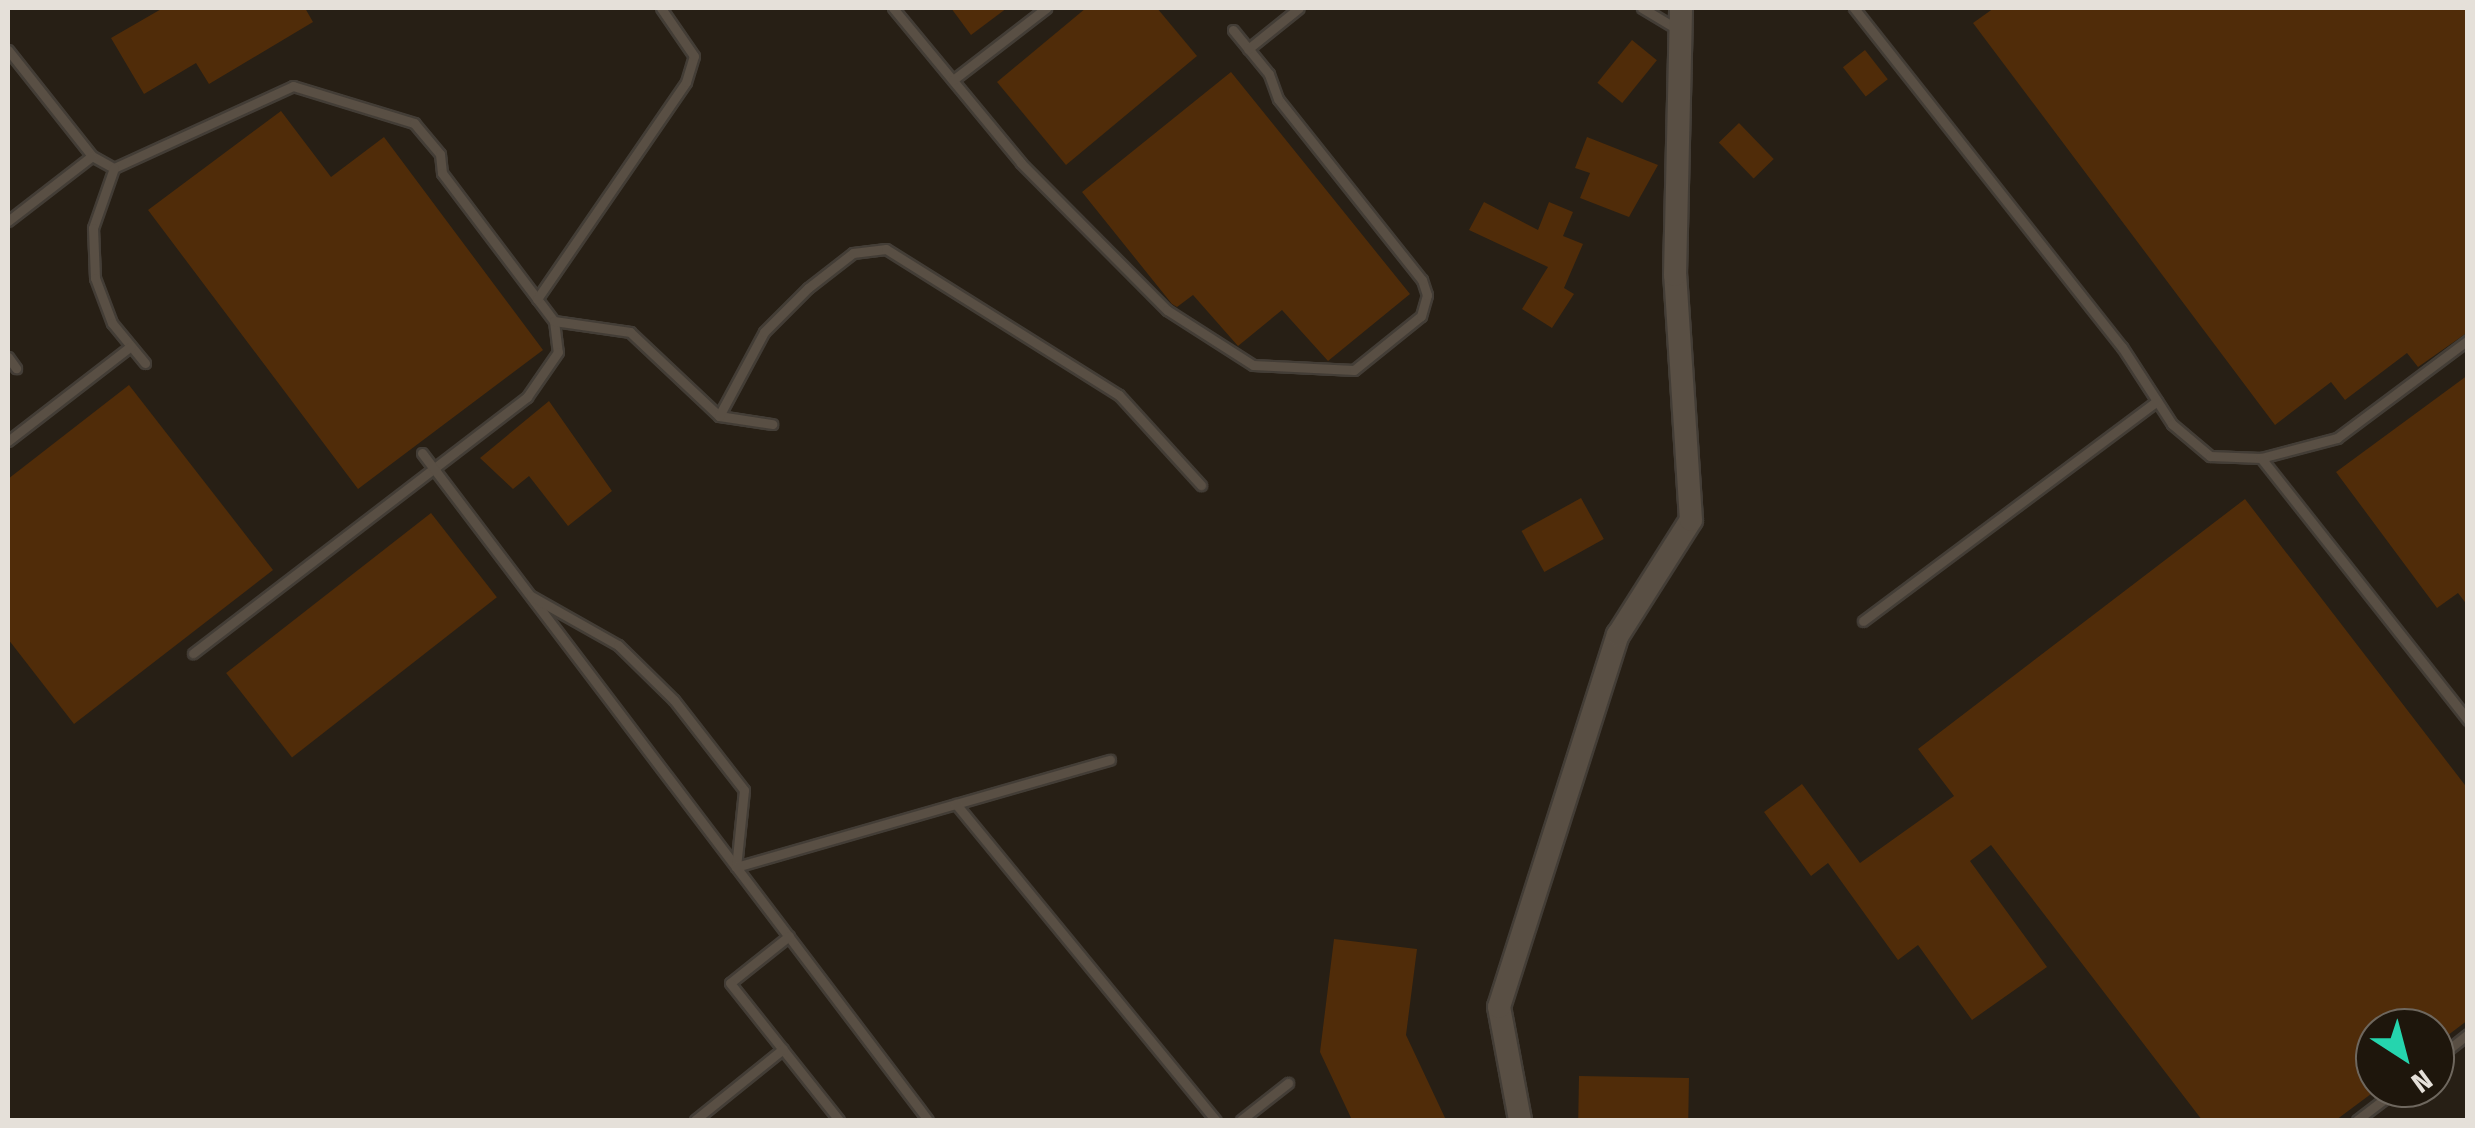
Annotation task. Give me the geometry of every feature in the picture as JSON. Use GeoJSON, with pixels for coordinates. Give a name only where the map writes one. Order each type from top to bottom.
{"type":"FeatureCollection","features":[{"type":"Feature","properties":{"kind":"street"},"geometry":{"type":"LineString","coordinates":[[1520,1120],[1500,1007],[1618,635],[1690,520],[1675,276],[1680,19]]}},
{"type":"Feature","properties":{"kind":"lane"},"geometry":{"type":"LineString","coordinates":[[538,298],[686,82],[694,56],[661,8]]}},
{"type":"Feature","properties":{"kind":"lane"},"geometry":{"type":"LineString","coordinates":[[893,8],[1034,177],[1166,310],[1253,365],[1354,370],[1421,316],[1427,295],[1422,280],[1278,99],[1232,30]]}},
{"type":"Feature","properties":{"kind":"lane"},"geometry":{"type":"LineString","coordinates":[[953,80],[1046,8]]}},
{"type":"Feature","properties":{"kind":"lane"},"geometry":{"type":"LineString","coordinates":[[1248,49],[1299,8]]}},
{"type":"Feature","properties":{"kind":"lane"},"geometry":{"type":"LineString","coordinates":[[1642,8],[1680,19]]}},
{"type":"Feature","properties":{"kind":"lane"},"geometry":{"type":"LineString","coordinates":[[1854,8],[2157,401],[2210,456],[2262,458],[2336,438],[2468,340]]}},
{"type":"Feature","properties":{"kind":"lane"},"geometry":{"type":"LineString","coordinates":[[8,50],[92,156],[114,168]]}},
{"type":"Feature","properties":{"kind":"lane"},"geometry":{"type":"LineString","coordinates":[[145,363],[112,322],[95,278],[94,228],[114,168],[292,86],[414,123],[440,154],[442,174],[554,320],[558,352],[543,382],[434,470],[193,652]]}},
{"type":"Feature","properties":{"kind":"lane"},"geometry":{"type":"LineString","coordinates":[[8,221],[92,156]]}},
{"type":"Feature","properties":{"kind":"lane"},"geometry":{"type":"LineString","coordinates":[[719,416],[764,332],[808,288],[853,254],[886,249],[1119,395],[1201,485]]}},
{"type":"Feature","properties":{"kind":"lane"},"geometry":{"type":"LineString","coordinates":[[554,320],[630,332],[719,416],[772,424]]}},
{"type":"Feature","properties":{"kind":"lane"},"geometry":{"type":"LineString","coordinates":[[8,441],[131,346]]}},
{"type":"Feature","properties":{"kind":"lane"},"geometry":{"type":"LineString","coordinates":[[8,357],[16,368]]}},
{"type":"Feature","properties":{"kind":"lane"},"geometry":{"type":"LineString","coordinates":[[1863,622],[2157,401]]}},
{"type":"Feature","properties":{"kind":"lane"},"geometry":{"type":"LineString","coordinates":[[422,453],[928,1120]]}},
{"type":"Feature","properties":{"kind":"lane"},"geometry":{"type":"LineString","coordinates":[[2262,458],[2468,720]]}},
{"type":"Feature","properties":{"kind":"lane"},"geometry":{"type":"LineString","coordinates":[[524,592],[618,645],[674,700],[733,775],[744,790],[736,868]]}},
{"type":"Feature","properties":{"kind":"lane"},"geometry":{"type":"LineString","coordinates":[[736,868],[1110,760]]}},
{"type":"Feature","properties":{"kind":"lane"},"geometry":{"type":"LineString","coordinates":[[956,804],[1216,1120]]}},
{"type":"Feature","properties":{"kind":"lane"},"geometry":{"type":"LineString","coordinates":[[790,936],[730,983],[839,1120]]}},
{"type":"Feature","properties":{"kind":"lane"},"geometry":{"type":"LineString","coordinates":[[695,1120],[783,1049]]}},
{"type":"Feature","properties":{"kind":"lane"},"geometry":{"type":"LineString","coordinates":[[1241,1120],[1288,1083]]}},
{"type":"Feature","properties":{"kind":"building"},"geometry":{"type":"Polygon","coordinates":[[[163,8],[305,8],[313,22],[209,84],[196,63],[144,94],[111,38],[163,8]]]}},
{"type":"Feature","properties":{"kind":"building"},"geometry":{"type":"Polygon","coordinates":[[[951,8],[1007,8],[971,35],[951,8]]]}},
{"type":"Feature","properties":{"kind":"building"},"geometry":{"type":"Polygon","coordinates":[[[1086,8],[1157,8],[1197,56],[1066,165],[997,82],[1086,8]]]}},
{"type":"Feature","properties":{"kind":"building"},"geometry":{"type":"Polygon","coordinates":[[[1994,8],[2468,8],[2468,332],[2418,367],[2407,353],[2345,400],[2331,382],[2275,425],[1973,23],[1994,8]]]}},
{"type":"Feature","properties":{"kind":"building"},"geometry":{"type":"Polygon","coordinates":[[[1632,40],[1657,60],[1622,103],[1597,83],[1632,40]]]}},
{"type":"Feature","properties":{"kind":"building"},"geometry":{"type":"Polygon","coordinates":[[[1865,50],[1888,79],[1866,96],[1843,67],[1865,50]]]}},
{"type":"Feature","properties":{"kind":"building"},"geometry":{"type":"Polygon","coordinates":[[[1231,72],[1410,294],[1328,361],[1282,310],[1238,346],[1193,295],[1177,307],[1172,304],[1082,192],[1231,72]]]}},
{"type":"Feature","properties":{"kind":"building"},"geometry":{"type":"Polygon","coordinates":[[[281,111],[331,177],[384,137],[543,350],[358,489],[148,210],[281,111]]]}},
{"type":"Feature","properties":{"kind":"building"},"geometry":{"type":"Polygon","coordinates":[[[1739,123],[1774,159],[1754,178],[1719,142],[1739,123]]]}},
{"type":"Feature","properties":{"kind":"building"},"geometry":{"type":"Polygon","coordinates":[[[1587,137],[1658,165],[1629,217],[1580,198],[1590,173],[1575,168],[1587,137]]]}},
{"type":"Feature","properties":{"kind":"building"},"geometry":{"type":"Polygon","coordinates":[[[1484,202],[1538,230],[1549,202],[1573,212],[1563,236],[1583,244],[1564,288],[1574,294],[1552,328],[1522,309],[1548,267],[1469,230],[1484,202]]]}},
{"type":"Feature","properties":{"kind":"building"},"geometry":{"type":"Polygon","coordinates":[[[2468,375],[2468,606],[2458,593],[2437,608],[2336,472],[2468,375]]]}},
{"type":"Feature","properties":{"kind":"building"},"geometry":{"type":"Polygon","coordinates":[[[129,385],[273,570],[74,724],[8,639],[8,479],[129,385]]]}},
{"type":"Feature","properties":{"kind":"building"},"geometry":{"type":"Polygon","coordinates":[[[549,401],[612,491],[568,526],[529,476],[513,489],[480,458],[549,401]]]}},
{"type":"Feature","properties":{"kind":"building"},"geometry":{"type":"Polygon","coordinates":[[[1581,498],[1604,539],[1544,572],[1522,531],[1581,498]]]}},
{"type":"Feature","properties":{"kind":"building"},"geometry":{"type":"Polygon","coordinates":[[[2245,499],[2468,789],[2468,1020],[2455,1030],[2455,1008],[2355,1008],[2355,1106],[2336,1120],[2202,1120],[1991,845],[1970,861],[2047,967],[1972,1020],[1918,945],[1898,960],[1828,863],[1811,876],[1764,812],[1802,784],[1860,863],[1954,796],[1918,749],[2245,499]]]}},
{"type":"Feature","properties":{"kind":"building"},"geometry":{"type":"Polygon","coordinates":[[[431,513],[497,597],[292,757],[226,673],[431,513]]]}},
{"type":"Feature","properties":{"kind":"building"},"geometry":{"type":"Polygon","coordinates":[[[1334,939],[1417,949],[1406,1035],[1446,1120],[1352,1120],[1320,1052],[1334,939]]]}},
{"type":"Feature","properties":{"kind":"building"},"geometry":{"type":"Polygon","coordinates":[[[1579,1076],[1689,1078],[1688,1120],[1578,1120],[1579,1076]]]}}]}
